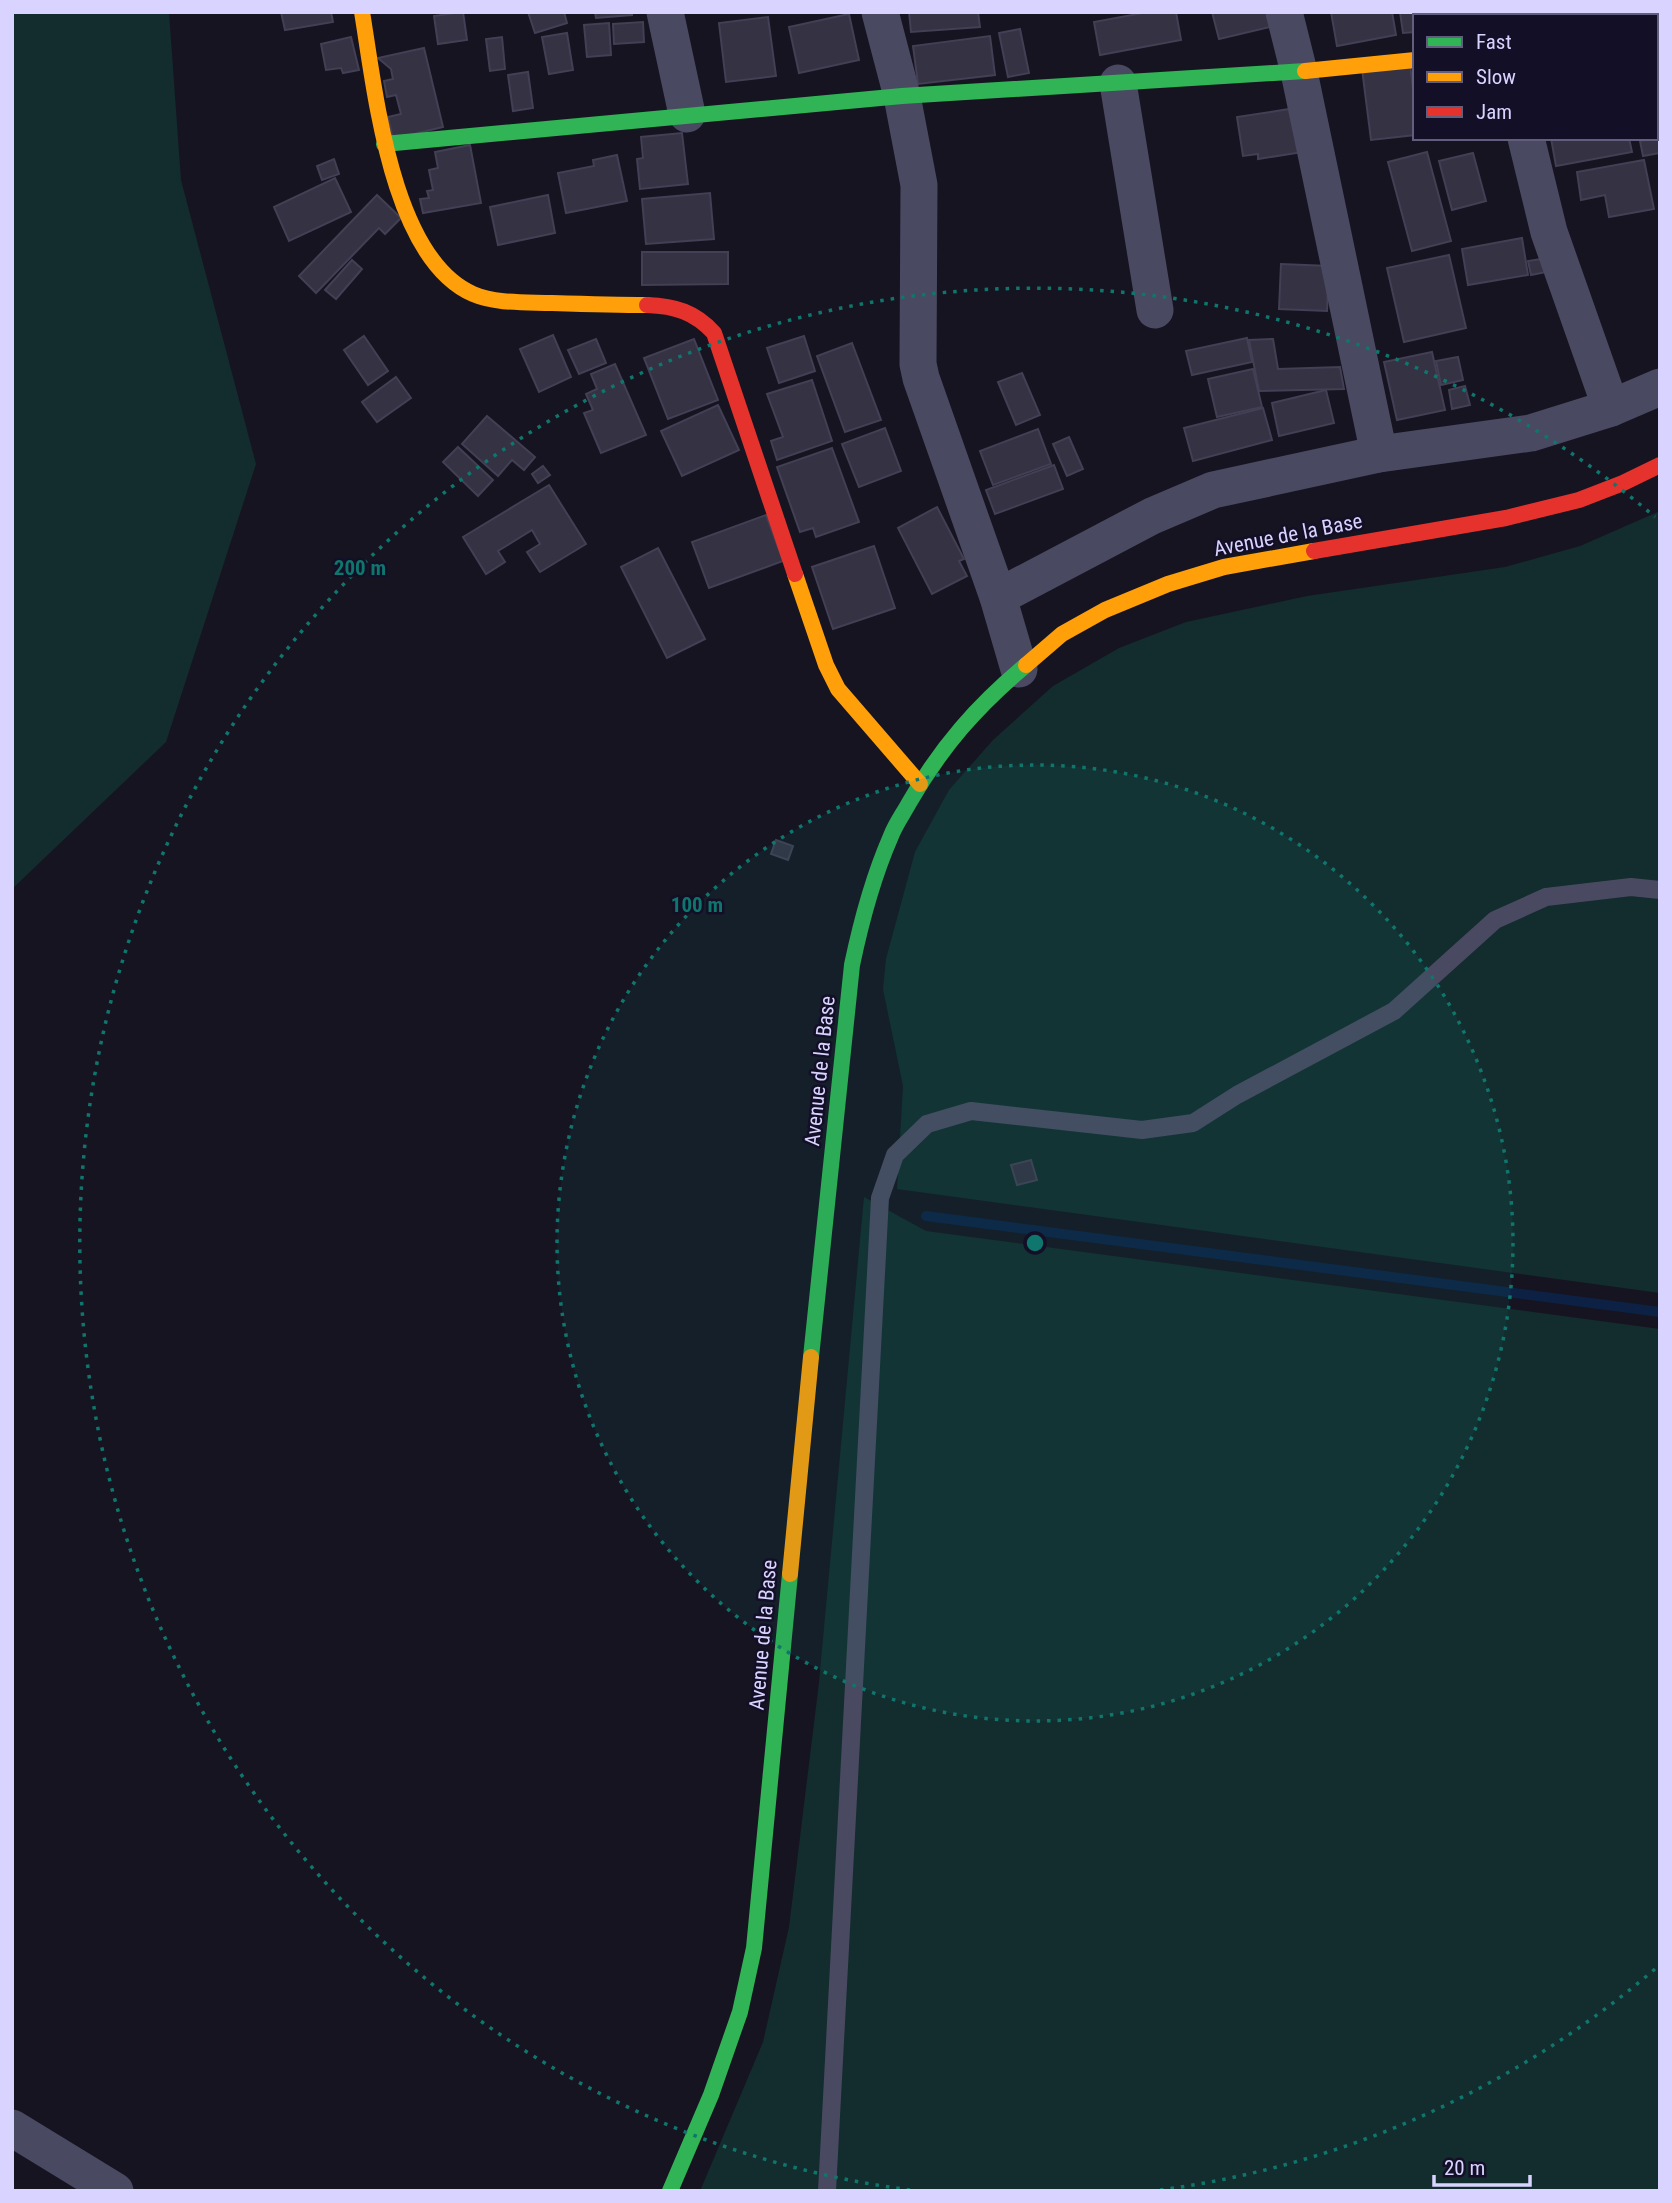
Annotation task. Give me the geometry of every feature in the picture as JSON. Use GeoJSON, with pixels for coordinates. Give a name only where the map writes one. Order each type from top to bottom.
{"type":"FeatureCollection","features":[{"type":"Feature","properties":{"kind":"main road"},"geometry":{"type":"LineString","coordinates":[[362,12],[384,144],[406,210],[424,248],[443,273],[473,294],[510,302],[669,306],[690,311],[702,319],[714,334],[826,665],[838,689],[920,784]]}},
{"type":"Feature","properties":{"kind":"main road"},"geometry":{"type":"LineString","coordinates":[[384,144],[902,96],[1299,72],[1413,60]]}},
{"type":"Feature","properties":{"kind":"main road","name":"Avenue de la Base"},"geometry":{"type":"LineString","coordinates":[[670,2191],[711,2095],[740,2012],[754,1948],[852,965],[861,924],[891,835],[920,784],[959,729],[989,696],[1062,634],[1105,610],[1168,584],[1249,561],[1506,519],[1579,500],[1660,465]]}},
{"type":"Feature","properties":{"kind":"street"},"geometry":{"type":"LineString","coordinates":[[665,12],[687,114]]}},
{"type":"Feature","properties":{"kind":"street"},"geometry":{"type":"LineString","coordinates":[[880,12],[902,96],[919,185],[918,365],[998,597],[1019,669]]}},
{"type":"Feature","properties":{"kind":"street"},"geometry":{"type":"LineString","coordinates":[[1284,12],[1379,453]]}},
{"type":"Feature","properties":{"kind":"street"},"geometry":{"type":"LineString","coordinates":[[1118,83],[1155,310]]}},
{"type":"Feature","properties":{"kind":"street"},"geometry":{"type":"LineString","coordinates":[[1526,140],[1549,232],[1611,408]]}},
{"type":"Feature","properties":{"kind":"street"},"geometry":{"type":"LineString","coordinates":[[998,597],[1152,516],[1213,490],[1379,453],[1531,433],[1611,408],[1660,387]]}},
{"type":"Feature","properties":{"kind":"street"},"geometry":{"type":"LineString","coordinates":[[12,2127],[115,2191]]}},
{"type":"Feature","properties":{"kind":"lane"},"geometry":{"type":"LineString","coordinates":[[827,2191],[880,1198],[895,1155],[927,1124],[971,1111],[1142,1130],[1193,1123],[1237,1095],[1394,1011],[1495,920],[1546,897],[1631,887],[1660,890]]}},
{"type":"Feature","properties":{"kind":"green space"},"geometry":{"type":"Polygon","coordinates":[[[12,12],[169,12],[181,180],[256,464],[166,742],[12,889],[12,12]]]}},
{"type":"Feature","properties":{"kind":"green space"},"geometry":{"type":"Polygon","coordinates":[[[1660,511],[1660,1293],[897,1189],[903,1086],[883,989],[886,959],[915,852],[949,790],[993,740],[1053,686],[1119,648],[1186,622],[1307,596],[1505,567],[1580,546],[1660,511]]]}},
{"type":"Feature","properties":{"kind":"green space"},"geometry":{"type":"Polygon","coordinates":[[[864,1197],[926,1231],[1660,1329],[1660,2191],[700,2191],[763,2042],[789,1927],[819,1682],[864,1197]]]}},
{"type":"Feature","properties":{"kind":"building"},"geometry":{"type":"Polygon","coordinates":[[[281,12],[331,12],[333,22],[285,30],[281,12]]]}},
{"type":"Feature","properties":{"kind":"building"},"geometry":{"type":"Polygon","coordinates":[[[463,12],[467,40],[438,44],[434,16],[463,12]]]}},
{"type":"Feature","properties":{"kind":"building"},"geometry":{"type":"Polygon","coordinates":[[[528,12],[564,12],[567,23],[535,33],[528,12]]]}},
{"type":"Feature","properties":{"kind":"building"},"geometry":{"type":"Polygon","coordinates":[[[595,12],[632,12],[632,15],[596,18],[595,12]]]}},
{"type":"Feature","properties":{"kind":"building"},"geometry":{"type":"Polygon","coordinates":[[[909,12],[978,12],[980,27],[911,32],[909,12]]]}},
{"type":"Feature","properties":{"kind":"building"},"geometry":{"type":"Polygon","coordinates":[[[1148,12],[1176,12],[1181,40],[1100,55],[1094,22],[1148,12]]]}},
{"type":"Feature","properties":{"kind":"building"},"geometry":{"type":"Polygon","coordinates":[[[1212,12],[1270,12],[1274,26],[1219,39],[1212,12]]]}},
{"type":"Feature","properties":{"kind":"building"},"geometry":{"type":"Polygon","coordinates":[[[1331,12],[1392,12],[1396,35],[1337,46],[1331,12]]]}},
{"type":"Feature","properties":{"kind":"building"},"geometry":{"type":"Polygon","coordinates":[[[1400,12],[1436,12],[1413,14],[1413,32],[1403,33],[1400,12]]]}},
{"type":"Feature","properties":{"kind":"building"},"geometry":{"type":"Polygon","coordinates":[[[849,14],[859,60],[799,73],[789,27],[849,14]]]}},
{"type":"Feature","properties":{"kind":"building"},"geometry":{"type":"Polygon","coordinates":[[[768,17],[776,76],[726,82],[719,23],[768,17]]]}},
{"type":"Feature","properties":{"kind":"building"},"geometry":{"type":"Polygon","coordinates":[[[643,22],[644,42],[614,44],[613,24],[643,22]]]}},
{"type":"Feature","properties":{"kind":"building"},"geometry":{"type":"Polygon","coordinates":[[[609,23],[611,55],[587,57],[584,25],[609,23]]]}},
{"type":"Feature","properties":{"kind":"building"},"geometry":{"type":"Polygon","coordinates":[[[1020,29],[1029,73],[1008,77],[999,33],[1020,29]]]}},
{"type":"Feature","properties":{"kind":"building"},"geometry":{"type":"Polygon","coordinates":[[[567,33],[573,70],[549,74],[542,37],[567,33]]]}},
{"type":"Feature","properties":{"kind":"building"},"geometry":{"type":"Polygon","coordinates":[[[990,36],[995,75],[918,84],[913,46],[990,36]]]}},
{"type":"Feature","properties":{"kind":"building"},"geometry":{"type":"Polygon","coordinates":[[[351,37],[359,70],[343,73],[341,68],[326,70],[321,44],[351,37]]]}},
{"type":"Feature","properties":{"kind":"building"},"geometry":{"type":"Polygon","coordinates":[[[502,37],[505,69],[490,71],[486,39],[502,37]]]}},
{"type":"Feature","properties":{"kind":"building"},"geometry":{"type":"Polygon","coordinates":[[[424,48],[443,127],[393,139],[388,117],[401,114],[396,95],[387,97],[384,81],[393,79],[391,69],[378,58],[424,48]]]}},
{"type":"Feature","properties":{"kind":"building"},"geometry":{"type":"Polygon","coordinates":[[[1410,64],[1413,135],[1371,140],[1362,69],[1410,64]]]}},
{"type":"Feature","properties":{"kind":"building"},"geometry":{"type":"Polygon","coordinates":[[[1660,66],[1660,134],[1658,134],[1660,66]]]}},
{"type":"Feature","properties":{"kind":"building"},"geometry":{"type":"Polygon","coordinates":[[[528,72],[533,108],[513,111],[508,75],[528,72]]]}},
{"type":"Feature","properties":{"kind":"building"},"geometry":{"type":"Polygon","coordinates":[[[1296,108],[1303,152],[1258,159],[1258,154],[1243,156],[1237,117],[1296,108]]]}},
{"type":"Feature","properties":{"kind":"building"},"geometry":{"type":"Polygon","coordinates":[[[682,133],[688,184],[640,189],[637,159],[643,158],[641,137],[682,133]]]}},
{"type":"Feature","properties":{"kind":"building"},"geometry":{"type":"Polygon","coordinates":[[[1658,137],[1660,153],[1643,156],[1640,141],[1658,140],[1658,137]]]}},
{"type":"Feature","properties":{"kind":"building"},"geometry":{"type":"Polygon","coordinates":[[[1551,140],[1629,140],[1632,152],[1556,166],[1551,140]]]}},
{"type":"Feature","properties":{"kind":"building"},"geometry":{"type":"Polygon","coordinates":[[[470,145],[481,203],[423,213],[420,199],[429,198],[427,191],[433,190],[429,170],[438,168],[435,152],[470,145]]]}},
{"type":"Feature","properties":{"kind":"building"},"geometry":{"type":"Polygon","coordinates":[[[1427,152],[1451,241],[1412,251],[1388,162],[1427,152]]]}},
{"type":"Feature","properties":{"kind":"building"},"geometry":{"type":"Polygon","coordinates":[[[1473,153],[1486,201],[1452,210],[1439,161],[1473,153]]]}},
{"type":"Feature","properties":{"kind":"building"},"geometry":{"type":"Polygon","coordinates":[[[617,155],[627,201],[566,213],[558,173],[594,166],[593,160],[617,155]]]}},
{"type":"Feature","properties":{"kind":"building"},"geometry":{"type":"Polygon","coordinates":[[[334,159],[339,174],[322,180],[317,166],[334,159]]]}},
{"type":"Feature","properties":{"kind":"building"},"geometry":{"type":"Polygon","coordinates":[[[1644,160],[1654,209],[1609,217],[1605,195],[1581,200],[1577,172],[1644,160]]]}},
{"type":"Feature","properties":{"kind":"building"},"geometry":{"type":"Polygon","coordinates":[[[335,178],[351,212],[289,241],[274,207],[335,178]]]}},
{"type":"Feature","properties":{"kind":"building"},"geometry":{"type":"Polygon","coordinates":[[[710,193],[714,239],[646,244],[642,199],[710,193]]]}},
{"type":"Feature","properties":{"kind":"building"},"geometry":{"type":"Polygon","coordinates":[[[377,195],[401,218],[385,234],[379,228],[316,293],[299,276],[377,195]]]}},
{"type":"Feature","properties":{"kind":"building"},"geometry":{"type":"Polygon","coordinates":[[[548,195],[555,233],[498,245],[490,207],[548,195]]]}},
{"type":"Feature","properties":{"kind":"building"},"geometry":{"type":"Polygon","coordinates":[[[1522,238],[1528,275],[1468,285],[1462,249],[1522,238]]]}},
{"type":"Feature","properties":{"kind":"building"},"geometry":{"type":"Polygon","coordinates":[[[642,252],[728,252],[728,284],[642,285],[642,252]]]}},
{"type":"Feature","properties":{"kind":"building"},"geometry":{"type":"Polygon","coordinates":[[[1449,255],[1466,328],[1404,342],[1387,268],[1449,255]]]}},
{"type":"Feature","properties":{"kind":"building"},"geometry":{"type":"Polygon","coordinates":[[[1548,258],[1551,271],[1531,275],[1528,261],[1548,258]]]}},
{"type":"Feature","properties":{"kind":"building"},"geometry":{"type":"Polygon","coordinates":[[[352,260],[362,269],[336,299],[325,290],[352,260]]]}},
{"type":"Feature","properties":{"kind":"building"},"geometry":{"type":"Polygon","coordinates":[[[1281,264],[1329,266],[1327,311],[1279,309],[1281,264]]]}},
{"type":"Feature","properties":{"kind":"building"},"geometry":{"type":"Polygon","coordinates":[[[553,335],[571,377],[539,392],[520,349],[553,335]]]}},
{"type":"Feature","properties":{"kind":"building"},"geometry":{"type":"Polygon","coordinates":[[[364,336],[388,371],[368,385],[344,350],[364,336]]]}},
{"type":"Feature","properties":{"kind":"building"},"geometry":{"type":"Polygon","coordinates":[[[804,336],[815,371],[779,383],[767,348],[804,336]]]}},
{"type":"Feature","properties":{"kind":"building"},"geometry":{"type":"Polygon","coordinates":[[[1247,338],[1252,362],[1192,375],[1186,351],[1247,338]]]}},
{"type":"Feature","properties":{"kind":"building"},"geometry":{"type":"Polygon","coordinates":[[[596,339],[606,363],[579,374],[568,350],[596,339]]]}},
{"type":"Feature","properties":{"kind":"building"},"geometry":{"type":"Polygon","coordinates":[[[694,339],[718,400],[668,419],[644,358],[694,339]]]}},
{"type":"Feature","properties":{"kind":"building"},"geometry":{"type":"Polygon","coordinates":[[[1273,339],[1278,369],[1340,367],[1344,389],[1259,391],[1249,340],[1273,339]]]}},
{"type":"Feature","properties":{"kind":"building"},"geometry":{"type":"Polygon","coordinates":[[[852,343],[881,420],[845,432],[817,356],[852,343]]]}},
{"type":"Feature","properties":{"kind":"building"},"geometry":{"type":"Polygon","coordinates":[[[1432,352],[1445,410],[1397,420],[1384,362],[1432,352]]]}},
{"type":"Feature","properties":{"kind":"building"},"geometry":{"type":"Polygon","coordinates":[[[1458,357],[1463,380],[1441,385],[1436,361],[1458,357]]]}},
{"type":"Feature","properties":{"kind":"building"},"geometry":{"type":"Polygon","coordinates":[[[615,364],[646,435],[601,453],[584,413],[593,410],[586,394],[597,389],[591,374],[615,364]]]}},
{"type":"Feature","properties":{"kind":"building"},"geometry":{"type":"Polygon","coordinates":[[[1253,369],[1262,407],[1217,417],[1208,379],[1253,369]]]}},
{"type":"Feature","properties":{"kind":"building"},"geometry":{"type":"Polygon","coordinates":[[[1022,373],[1040,415],[1016,425],[998,382],[1022,373]]]}},
{"type":"Feature","properties":{"kind":"building"},"geometry":{"type":"Polygon","coordinates":[[[396,377],[411,398],[377,422],[362,402],[396,377]]]}},
{"type":"Feature","properties":{"kind":"building"},"geometry":{"type":"Polygon","coordinates":[[[812,380],[832,441],[777,460],[771,441],[783,437],[767,394],[812,380]]]}},
{"type":"Feature","properties":{"kind":"building"},"geometry":{"type":"Polygon","coordinates":[[[1465,386],[1470,405],[1452,409],[1449,390],[1465,386]]]}},
{"type":"Feature","properties":{"kind":"building"},"geometry":{"type":"Polygon","coordinates":[[[1326,390],[1334,423],[1279,436],[1272,403],[1326,390]]]}},
{"type":"Feature","properties":{"kind":"building"},"geometry":{"type":"Polygon","coordinates":[[[718,405],[739,450],[682,476],[661,431],[718,405]]]}},
{"type":"Feature","properties":{"kind":"building"},"geometry":{"type":"Polygon","coordinates":[[[1263,408],[1272,440],[1193,461],[1184,428],[1263,408]]]}},
{"type":"Feature","properties":{"kind":"building"},"geometry":{"type":"Polygon","coordinates":[[[487,416],[535,457],[524,470],[512,460],[498,476],[462,444],[487,416]]]}},
{"type":"Feature","properties":{"kind":"building"},"geometry":{"type":"Polygon","coordinates":[[[885,428],[901,471],[859,487],[842,444],[885,428]]]}},
{"type":"Feature","properties":{"kind":"building"},"geometry":{"type":"Polygon","coordinates":[[[1038,429],[1051,464],[993,485],[980,451],[1038,429]]]}},
{"type":"Feature","properties":{"kind":"building"},"geometry":{"type":"Polygon","coordinates":[[[1069,437],[1083,469],[1067,476],[1053,444],[1069,437]]]}},
{"type":"Feature","properties":{"kind":"building"},"geometry":{"type":"Polygon","coordinates":[[[458,447],[493,480],[478,496],[443,462],[458,447]]]}},
{"type":"Feature","properties":{"kind":"building"},"geometry":{"type":"Polygon","coordinates":[[[832,448],[859,522],[816,537],[813,528],[800,532],[777,467],[832,448]]]}},
{"type":"Feature","properties":{"kind":"building"},"geometry":{"type":"Polygon","coordinates":[[[1054,465],[1063,489],[995,514],[986,490],[1054,465]]]}},
{"type":"Feature","properties":{"kind":"building"},"geometry":{"type":"Polygon","coordinates":[[[543,466],[550,475],[538,483],[532,474],[543,466]]]}},
{"type":"Feature","properties":{"kind":"building"},"geometry":{"type":"Polygon","coordinates":[[[549,485],[586,544],[540,572],[527,552],[540,544],[532,530],[498,551],[505,562],[486,574],[463,537],[549,485]]]}},
{"type":"Feature","properties":{"kind":"building"},"geometry":{"type":"Polygon","coordinates":[[[937,507],[964,559],[959,561],[967,576],[932,594],[898,528],[937,507]]]}},
{"type":"Feature","properties":{"kind":"building"},"geometry":{"type":"Polygon","coordinates":[[[766,515],[783,561],[709,588],[692,542],[766,515]]]}},
{"type":"Feature","properties":{"kind":"building"},"geometry":{"type":"Polygon","coordinates":[[[874,546],[895,608],[833,629],[812,567],[874,546]]]}},
{"type":"Feature","properties":{"kind":"building"},"geometry":{"type":"Polygon","coordinates":[[[658,548],[705,639],[667,658],[621,567],[658,548]]]}},
{"type":"Feature","properties":{"kind":"building"},"geometry":{"type":"Polygon","coordinates":[[[776,840],[793,846],[788,860],[771,854],[776,840]]]}},
{"type":"Feature","properties":{"kind":"building"},"geometry":{"type":"Polygon","coordinates":[[[1031,1160],[1037,1180],[1017,1185],[1011,1165],[1031,1160]]]}},
{"type":"Feature","properties":{"kind":"waterway"},"geometry":{"type":"LineString","coordinates":[[926,1216],[1660,1312]]}},
{"type":"Feature","properties":{"kind":"traffic: fast"},"geometry":{"type":"LineString","coordinates":[[384,144],[902,96],[1305,71]]}},
{"type":"Feature","properties":{"kind":"traffic: fast"},"geometry":{"type":"LineString","coordinates":[[811,1357],[852,965],[873,883],[895,828],[934,764],[961,728],[1026,665]]}},
{"type":"Feature","properties":{"kind":"traffic: fast"},"geometry":{"type":"LineString","coordinates":[[670,2191],[711,2095],[740,2012],[754,1948],[790,1574]]}},
{"type":"Feature","properties":{"kind":"traffic: slow"},"geometry":{"type":"LineString","coordinates":[[362,12],[381,126],[392,169],[405,210],[423,246],[445,275],[473,294],[502,301],[647,305]]}},
{"type":"Feature","properties":{"kind":"traffic: slow"},"geometry":{"type":"LineString","coordinates":[[1305,71],[1413,60]]}},
{"type":"Feature","properties":{"kind":"traffic: slow"},"geometry":{"type":"LineString","coordinates":[[1026,665],[1062,634],[1105,610],[1168,584],[1224,567],[1314,551]]}},
{"type":"Feature","properties":{"kind":"traffic: slow"},"geometry":{"type":"LineString","coordinates":[[795,574],[826,665],[838,689],[920,784]]}},
{"type":"Feature","properties":{"kind":"traffic: slow"},"geometry":{"type":"LineString","coordinates":[[790,1574],[811,1357]]}},
{"type":"Feature","properties":{"kind":"traffic: jam"},"geometry":{"type":"LineString","coordinates":[[647,305],[667,307],[692,315],[714,333],[795,574]]}},
{"type":"Feature","properties":{"kind":"traffic: jam"},"geometry":{"type":"LineString","coordinates":[[1314,551],[1506,518],[1579,500],[1660,465]]}}]}
